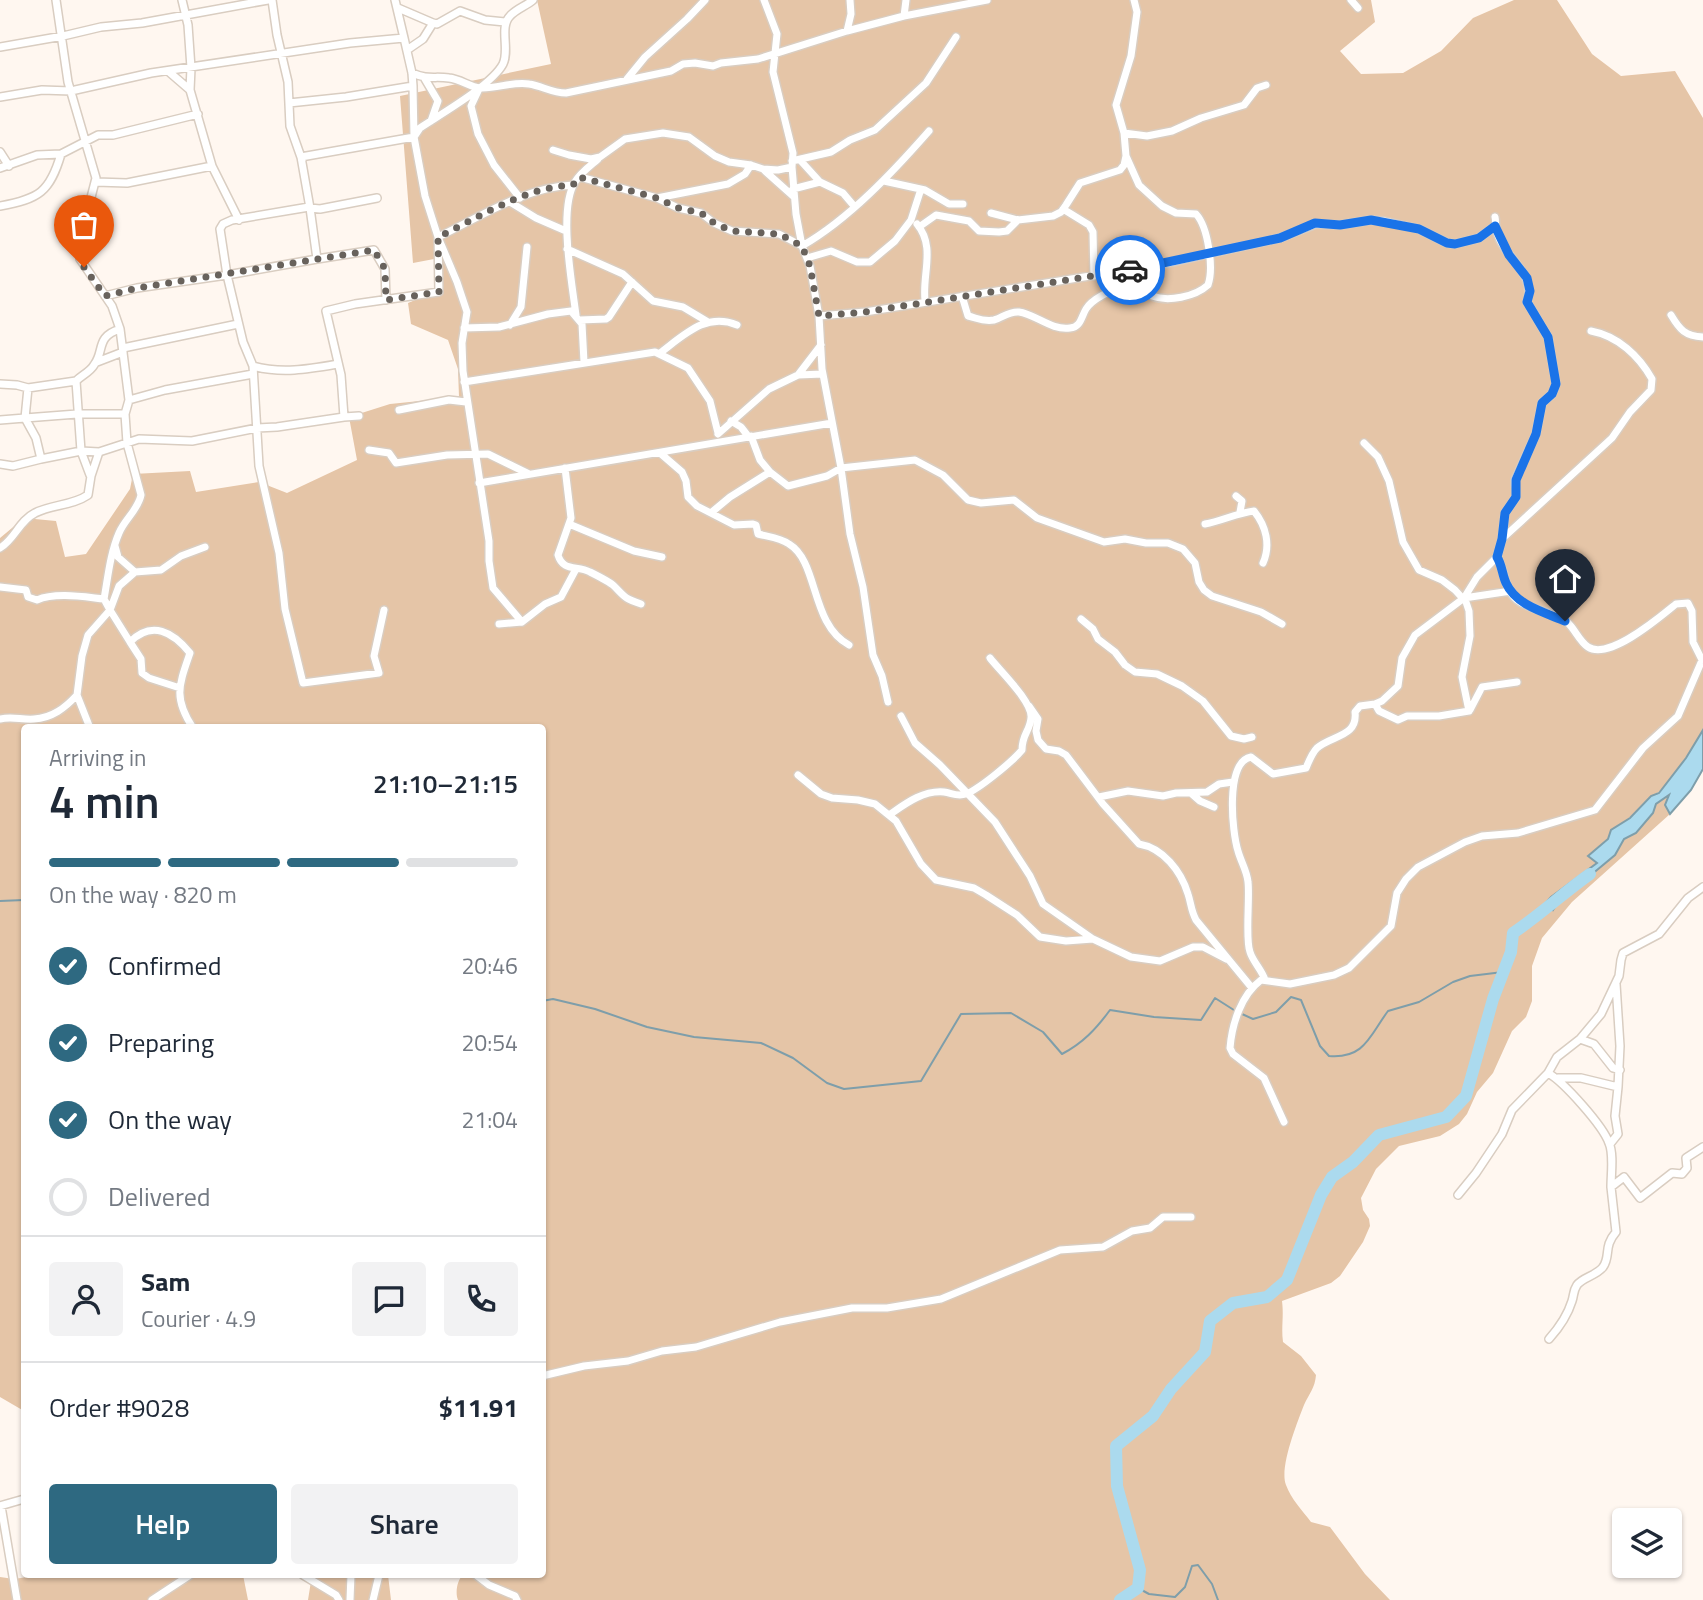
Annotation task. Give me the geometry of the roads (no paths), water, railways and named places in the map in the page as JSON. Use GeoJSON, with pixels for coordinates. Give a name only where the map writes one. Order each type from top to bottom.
{"type":"FeatureCollection","features":[{"type":"Feature","properties":{"kind":"street"},"geometry":{"type":"LineString","coordinates":[[56,0],[71,91],[96,182],[80,240],[80,259],[112,306],[120,329],[129,400],[125,414],[127,443],[141,495],[139,503],[118,534],[109,564],[104,598],[141,659],[142,673],[180,688]]}},
{"type":"Feature","properties":{"kind":"street"},"geometry":{"type":"LineString","coordinates":[[182,0],[191,68],[190,90],[212,166],[239,220]]}},
{"type":"Feature","properties":{"kind":"street"},"geometry":{"type":"LineString","coordinates":[[0,47],[101,27],[270,0],[288,82],[290,126],[301,157],[317,259]]}},
{"type":"Feature","properties":{"kind":"street"},"geometry":{"type":"LineString","coordinates":[[301,157],[414,137],[420,128],[498,72],[504,62],[505,22],[511,14],[533,0]]}},
{"type":"Feature","properties":{"kind":"street"},"geometry":{"type":"LineString","coordinates":[[627,79],[645,57],[705,0]]}},
{"type":"Feature","properties":{"kind":"street"},"geometry":{"type":"LineString","coordinates":[[764,0],[777,34],[773,72],[793,153],[794,193],[802,246],[819,316],[823,374],[841,468],[850,534],[863,587],[873,655],[882,676],[888,702]]}},
{"type":"Feature","properties":{"kind":"street"},"geometry":{"type":"LineString","coordinates":[[847,31],[851,14],[850,0]]}},
{"type":"Feature","properties":{"kind":"street"},"geometry":{"type":"LineString","coordinates":[[904,16],[906,0]]}},
{"type":"Feature","properties":{"kind":"street"},"geometry":{"type":"LineString","coordinates":[[943,0],[943,9]]}},
{"type":"Feature","properties":{"kind":"street"},"geometry":{"type":"LineString","coordinates":[[412,73],[425,79],[447,78],[479,88],[530,84],[554,93],[566,93],[671,71],[683,64],[713,66],[758,59],[904,16],[987,0]]}},
{"type":"Feature","properties":{"kind":"street"},"geometry":{"type":"LineString","coordinates":[[991,213],[1018,220],[1053,216],[1063,209],[1080,183],[1120,170],[1124,165],[1124,133],[1115,105],[1132,56],[1136,12],[1134,0]]}},
{"type":"Feature","properties":{"kind":"street"},"geometry":{"type":"LineString","coordinates":[[1351,0],[1358,8]]}},
{"type":"Feature","properties":{"kind":"street"},"geometry":{"type":"LineString","coordinates":[[396,4],[437,24],[460,10],[485,20],[505,22]]}},
{"type":"Feature","properties":{"kind":"street"},"geometry":{"type":"LineString","coordinates":[[396,4],[412,73],[414,137],[425,196],[467,313],[462,357],[464,382],[494,588],[522,622]]}},
{"type":"Feature","properties":{"kind":"street"},"geometry":{"type":"LineString","coordinates":[[407,50],[422,39],[433,23]]}},
{"type":"Feature","properties":{"kind":"street"},"geometry":{"type":"LineString","coordinates":[[584,362],[566,231],[573,185],[600,157],[625,139],[663,133],[689,137],[722,159],[762,169],[778,170],[831,152],[874,130],[926,83],[956,37]]}},
{"type":"Feature","properties":{"kind":"street"},"geometry":{"type":"LineString","coordinates":[[0,97],[42,90],[71,91],[131,76],[404,38]]}},
{"type":"Feature","properties":{"kind":"street"},"geometry":{"type":"LineString","coordinates":[[168,71],[190,90]]}},
{"type":"Feature","properties":{"kind":"street"},"geometry":{"type":"LineString","coordinates":[[425,79],[438,101],[430,121]]}},
{"type":"Feature","properties":{"kind":"street"},"geometry":{"type":"LineString","coordinates":[[1124,133],[1147,136],[1172,131],[1200,118],[1244,105],[1257,89],[1266,85]]}},
{"type":"Feature","properties":{"kind":"street"},"geometry":{"type":"LineString","coordinates":[[289,103],[413,86]]}},
{"type":"Feature","properties":{"kind":"street"},"geometry":{"type":"LineString","coordinates":[[479,88],[471,106],[478,134],[494,165],[520,198]]}},
{"type":"Feature","properties":{"kind":"street"},"geometry":{"type":"LineString","coordinates":[[0,152],[4,167],[37,155],[61,154],[98,135],[113,135],[198,114]]}},
{"type":"Feature","properties":{"kind":"street"},"geometry":{"type":"LineString","coordinates":[[802,246],[821,235],[884,181],[929,131]]}},
{"type":"Feature","properties":{"kind":"street"},"geometry":{"type":"LineString","coordinates":[[553,150],[579,157],[600,157]]}},
{"type":"Feature","properties":{"kind":"street"},"geometry":{"type":"LineString","coordinates":[[0,206],[17,203],[40,192],[54,178],[61,154]]}},
{"type":"Feature","properties":{"kind":"street"},"geometry":{"type":"LineString","coordinates":[[962,296],[968,316],[980,321],[995,320],[1009,313],[1019,312],[1062,328],[1070,328],[1077,326],[1095,301],[1120,287],[1167,299],[1188,296],[1205,289],[1210,278],[1209,254],[1201,220],[1196,214],[1176,213],[1162,206],[1139,184],[1126,156]]}},
{"type":"Feature","properties":{"kind":"street"},"geometry":{"type":"LineString","coordinates":[[794,163],[820,182],[843,193],[854,206]]}},
{"type":"Feature","properties":{"kind":"street"},"geometry":{"type":"LineString","coordinates":[[657,198],[727,184],[745,174],[751,165]]}},
{"type":"Feature","properties":{"kind":"street"},"geometry":{"type":"LineString","coordinates":[[96,182],[127,183],[212,166]]}},
{"type":"Feature","properties":{"kind":"street"},"geometry":{"type":"LineString","coordinates":[[762,169],[794,193]]}},
{"type":"Feature","properties":{"kind":"street"},"geometry":{"type":"LineString","coordinates":[[579,177],[701,213],[714,223],[732,231],[779,234],[802,246]]}},
{"type":"Feature","properties":{"kind":"street"},"geometry":{"type":"LineString","coordinates":[[884,181],[921,189],[949,204],[962,204]]}},
{"type":"Feature","properties":{"kind":"street"},"geometry":{"type":"LineString","coordinates":[[794,193],[820,182]]}},
{"type":"Feature","properties":{"kind":"street"},"geometry":{"type":"LineString","coordinates":[[438,237],[520,198],[549,188],[573,185]]}},
{"type":"Feature","properties":{"kind":"street"},"geometry":{"type":"LineString","coordinates":[[807,258],[831,251],[856,262],[870,262],[895,241],[911,220],[921,189]]}},
{"type":"Feature","properties":{"kind":"street"},"geometry":{"type":"LineString","coordinates":[[376,198],[239,220],[222,224],[220,229],[238,324],[253,370],[259,466],[279,553],[285,609],[303,683],[379,673],[374,656],[384,610]]}},
{"type":"Feature","properties":{"kind":"street"},"geometry":{"type":"LineString","coordinates":[[510,202],[536,218],[566,231]]}},
{"type":"Feature","properties":{"kind":"street"},"geometry":{"type":"LineString","coordinates":[[1063,209],[1089,225],[1093,232],[1094,276]]}},
{"type":"Feature","properties":{"kind":"street"},"geometry":{"type":"LineString","coordinates":[[919,227],[936,215],[969,221],[979,231],[1007,231],[1018,220]]}},
{"type":"Feature","properties":{"kind":"street"},"geometry":{"type":"LineString","coordinates":[[911,220],[919,227],[927,242],[928,260],[923,281],[925,300]]}},
{"type":"Feature","properties":{"kind":"street"},"geometry":{"type":"LineString","coordinates":[[819,316],[865,312],[925,300],[1094,276],[1280,238],[1315,223],[1340,225],[1371,220],[1419,229],[1447,243],[1455,244],[1479,238],[1495,222],[1509,255],[1527,278],[1530,291],[1527,302],[1548,337],[1556,384],[1552,394],[1542,403],[1536,434],[1516,480],[1516,497],[1505,513],[1497,557],[1477,577],[1464,598],[1415,635],[1402,658],[1398,686],[1376,704],[1360,706],[1355,712],[1356,722],[1352,729],[1314,750],[1306,768],[1272,774],[1249,757],[1236,771],[1233,782],[1233,815],[1238,850],[1248,882],[1249,950],[1262,969],[1265,980]]}},
{"type":"Feature","properties":{"kind":"street"},"geometry":{"type":"LineString","coordinates":[[344,416],[338,363],[326,311],[439,292],[438,237]]}},
{"type":"Feature","properties":{"kind":"street"},"geometry":{"type":"LineString","coordinates":[[510,325],[521,307],[527,247]]}},
{"type":"Feature","properties":{"kind":"street"},"geometry":{"type":"LineString","coordinates":[[567,249],[622,274],[653,301],[683,307],[708,322]]}},
{"type":"Feature","properties":{"kind":"street"},"geometry":{"type":"LineString","coordinates":[[105,296],[137,288],[374,250],[385,269],[386,300]]}},
{"type":"Feature","properties":{"kind":"street"},"geometry":{"type":"LineString","coordinates":[[464,328],[510,325],[562,311],[578,317],[606,319],[632,282]]}},
{"type":"Feature","properties":{"kind":"street"},"geometry":{"type":"LineString","coordinates":[[1671,315],[1687,335],[1703,337]]}},
{"type":"Feature","properties":{"kind":"street"},"geometry":{"type":"LineString","coordinates":[[660,353],[708,322],[722,319],[737,325]]}},
{"type":"Feature","properties":{"kind":"street"},"geometry":{"type":"LineString","coordinates":[[97,362],[103,362],[123,350],[238,324]]}},
{"type":"Feature","properties":{"kind":"street"},"geometry":{"type":"LineString","coordinates":[[0,384],[28,388],[76,381],[97,362],[100,345],[111,332],[120,329]]}},
{"type":"Feature","properties":{"kind":"street"},"geometry":{"type":"LineString","coordinates":[[1502,539],[1598,453],[1651,390],[1652,379],[1629,350],[1616,338],[1591,331]]}},
{"type":"Feature","properties":{"kind":"street"},"geometry":{"type":"LineString","coordinates":[[798,376],[821,345]]}},
{"type":"Feature","properties":{"kind":"street"},"geometry":{"type":"LineString","coordinates":[[464,382],[651,351],[688,368],[710,401],[718,433]]}},
{"type":"Feature","properties":{"kind":"street"},"geometry":{"type":"LineString","coordinates":[[129,400],[253,370],[306,370],[338,363]]}},
{"type":"Feature","properties":{"kind":"street"},"geometry":{"type":"LineString","coordinates":[[713,444],[718,433],[769,388],[798,376],[823,374]]}},
{"type":"Feature","properties":{"kind":"street"},"geometry":{"type":"LineString","coordinates":[[76,381],[81,451],[91,476]]}},
{"type":"Feature","properties":{"kind":"street"},"geometry":{"type":"LineString","coordinates":[[28,388],[25,418],[36,438],[41,459]]}},
{"type":"Feature","properties":{"kind":"street"},"geometry":{"type":"LineString","coordinates":[[399,410],[449,400],[466,402]]}},
{"type":"Feature","properties":{"kind":"street"},"geometry":{"type":"LineString","coordinates":[[0,420],[77,414],[125,414]]}},
{"type":"Feature","properties":{"kind":"street"},"geometry":{"type":"LineString","coordinates":[[0,464],[13,466],[81,451],[99,452],[139,439],[192,441],[257,428],[359,416]]}},
{"type":"Feature","properties":{"kind":"street"},"geometry":{"type":"LineString","coordinates":[[731,421],[750,436],[760,460],[788,486],[827,477],[841,468],[915,460],[943,475],[968,500],[981,503],[1014,500],[1037,518],[1104,542],[1125,539],[1168,543],[1190,554],[1195,562],[1199,582],[1212,596],[1261,612],[1276,618],[1282,624]]}},
{"type":"Feature","properties":{"kind":"street"},"geometry":{"type":"LineString","coordinates":[[479,483],[832,423]]}},
{"type":"Feature","properties":{"kind":"street"},"geometry":{"type":"LineString","coordinates":[[1364,443],[1378,457],[1389,481],[1403,542],[1419,570],[1442,580],[1464,598],[1469,611],[1469,636],[1462,677],[1469,711]]}},
{"type":"Feature","properties":{"kind":"street"},"geometry":{"type":"LineString","coordinates":[[369,450],[390,453],[396,463],[447,455],[488,454],[530,474]]}},
{"type":"Feature","properties":{"kind":"street"},"geometry":{"type":"LineString","coordinates":[[0,548],[9,542],[25,519],[37,512],[89,495],[91,476],[99,452]]}},
{"type":"Feature","properties":{"kind":"street"},"geometry":{"type":"LineString","coordinates":[[660,452],[682,472],[691,501],[734,525],[756,525],[758,534],[771,535],[792,545],[807,567],[828,626],[838,639],[849,645]]}},
{"type":"Feature","properties":{"kind":"street"},"geometry":{"type":"LineString","coordinates":[[565,468],[570,518],[558,555],[563,565],[586,570],[610,583],[626,599],[641,604]]}},
{"type":"Feature","properties":{"kind":"street"},"geometry":{"type":"LineString","coordinates":[[712,512],[770,471]]}},
{"type":"Feature","properties":{"kind":"street"},"geometry":{"type":"LineString","coordinates":[[1236,496],[1242,500],[1240,512]]}},
{"type":"Feature","properties":{"kind":"street"},"geometry":{"type":"LineString","coordinates":[[1205,524],[1240,512],[1254,511],[1267,535],[1268,551],[1263,563]]}},
{"type":"Feature","properties":{"kind":"street"},"geometry":{"type":"LineString","coordinates":[[569,524],[634,551],[662,557]]}},
{"type":"Feature","properties":{"kind":"street"},"geometry":{"type":"LineString","coordinates":[[115,546],[118,557],[135,572]]}},
{"type":"Feature","properties":{"kind":"street"},"geometry":{"type":"LineString","coordinates":[[88,724],[77,695],[88,635],[110,610],[119,586],[135,572],[161,570],[181,556],[205,547]]}},
{"type":"Feature","properties":{"kind":"street"},"geometry":{"type":"LineString","coordinates":[[1284,1122],[1264,1079],[1233,1054],[1230,1048],[1232,1033],[1245,997],[1252,988],[1261,980],[1290,985],[1334,975],[1349,968],[1391,926],[1397,893],[1412,872],[1465,842],[1482,836],[1518,833],[1595,810],[1643,748],[1678,716],[1702,659],[1693,642],[1692,611],[1688,603],[1676,604],[1613,648],[1601,650],[1588,647],[1565,621],[1518,601],[1511,592],[1497,557]]}},
{"type":"Feature","properties":{"kind":"street"},"geometry":{"type":"LineString","coordinates":[[499,624],[522,622],[545,604],[561,597],[576,569]]}},
{"type":"Feature","properties":{"kind":"street"},"geometry":{"type":"LineString","coordinates":[[0,587],[26,590],[29,597],[37,600],[44,597],[104,598]]}},
{"type":"Feature","properties":{"kind":"street"},"geometry":{"type":"LineString","coordinates":[[1464,598],[1511,592]]}},
{"type":"Feature","properties":{"kind":"street"},"geometry":{"type":"LineString","coordinates":[[1081,619],[1093,629],[1098,639],[1135,672],[1157,674],[1182,686],[1203,701],[1231,736],[1244,739],[1252,737]]}},
{"type":"Feature","properties":{"kind":"street"},"geometry":{"type":"LineString","coordinates":[[130,642],[139,633],[159,630],[177,637],[190,653],[180,688],[181,710],[190,724]]}},
{"type":"Feature","properties":{"kind":"street"},"geometry":{"type":"LineString","coordinates":[[990,658],[1038,719],[1038,740],[1046,749],[1066,755],[1139,844],[1164,854],[1182,880],[1189,897],[1189,908],[1196,920],[1252,988]]}},
{"type":"Feature","properties":{"kind":"street"},"geometry":{"type":"LineString","coordinates":[[1469,711],[1482,687],[1517,682]]}},
{"type":"Feature","properties":{"kind":"street"},"geometry":{"type":"LineString","coordinates":[[0,719],[18,717],[32,720],[49,716],[64,709],[77,695]]}},
{"type":"Feature","properties":{"kind":"street"},"geometry":{"type":"LineString","coordinates":[[1376,704],[1379,711],[1398,720],[1419,715],[1439,716],[1469,711]]}},
{"type":"Feature","properties":{"kind":"street"},"geometry":{"type":"LineString","coordinates":[[888,815],[916,797],[930,793],[944,792],[956,796],[967,794],[1008,765],[1022,750],[1022,739],[1031,717],[1029,706]]}},
{"type":"Feature","properties":{"kind":"street"},"geometry":{"type":"LineString","coordinates":[[901,716],[915,743],[995,822],[1030,876],[1043,904],[1093,939],[1131,957],[1160,961],[1193,947],[1203,947],[1226,959]]}},
{"type":"Feature","properties":{"kind":"street"},"geometry":{"type":"LineString","coordinates":[[798,775],[821,794],[875,804],[896,821],[921,864],[936,880],[974,888],[1017,915],[1034,928],[1040,937],[1066,941],[1093,939]]}},
{"type":"Feature","properties":{"kind":"street"},"geometry":{"type":"LineString","coordinates":[[1099,797],[1128,791],[1163,796],[1192,794],[1208,792],[1219,784],[1233,782]]}},
{"type":"Feature","properties":{"kind":"street"},"geometry":{"type":"LineString","coordinates":[[1192,794],[1200,802],[1214,807]]}},
{"type":"Feature","properties":{"kind":"street"},"geometry":{"type":"LineString","coordinates":[[1458,1195],[1502,1133],[1512,1110],[1548,1073],[1557,1057],[1580,1039],[1601,1014],[1616,984],[1620,973],[1620,960],[1625,952],[1659,934],[1688,898],[1703,887]]}},
{"type":"Feature","properties":{"kind":"street"},"geometry":{"type":"LineString","coordinates":[[1610,1144],[1618,1134],[1615,1116],[1620,1070],[1616,984]]}},
{"type":"Feature","properties":{"kind":"street"},"geometry":{"type":"LineString","coordinates":[[1580,1039],[1594,1044],[1613,1068],[1620,1070]]}},
{"type":"Feature","properties":{"kind":"street"},"geometry":{"type":"LineString","coordinates":[[1548,1073],[1557,1078],[1592,1116],[1610,1144],[1616,1232],[1608,1242],[1606,1261],[1602,1269],[1579,1282],[1564,1317],[1549,1339]]}},
{"type":"Feature","properties":{"kind":"street"},"geometry":{"type":"LineString","coordinates":[[1557,1078],[1581,1078],[1618,1087]]}},
{"type":"Feature","properties":{"kind":"street"},"geometry":{"type":"LineString","coordinates":[[1611,1187],[1624,1177],[1640,1198],[1672,1173],[1682,1174],[1687,1168],[1686,1158],[1703,1147]]}},
{"type":"Feature","properties":{"kind":"street"},"geometry":{"type":"LineString","coordinates":[[546,1375],[662,1351],[696,1347],[780,1322],[852,1308],[887,1308],[941,1299],[1060,1250],[1102,1247],[1132,1231],[1150,1228],[1163,1217],[1191,1217]]}},
{"type":"Feature","properties":{"kind":"street"},"geometry":{"type":"LineString","coordinates":[[17,1600],[1,1506],[21,1500]]}},
{"type":"Feature","properties":{"kind":"street"},"geometry":{"type":"LineString","coordinates":[[0,1554],[7,1541]]}},
{"type":"Feature","properties":{"kind":"street"},"geometry":{"type":"LineString","coordinates":[[152,1600],[185,1578]]}},
{"type":"Feature","properties":{"kind":"street"},"geometry":{"type":"LineString","coordinates":[[307,1578],[339,1600]]}},
{"type":"Feature","properties":{"kind":"street"},"geometry":{"type":"LineString","coordinates":[[350,1600],[351,1578]]}},
{"type":"Feature","properties":{"kind":"street"},"geometry":{"type":"LineString","coordinates":[[373,1600],[378,1578]]}},
{"type":"Feature","properties":{"kind":"street"},"geometry":{"type":"LineString","coordinates":[[480,1578],[515,1596],[517,1600]]}},
{"type":"Feature","properties":{"kind":"water"},"geometry":{"type":"Polygon","coordinates":[[[1703,730],[1703,769],[1691,790],[1670,814],[1665,805],[1669,795],[1656,804],[1653,813],[1636,833],[1624,839],[1615,855],[1585,880],[1566,890],[1553,910],[1551,907],[1519,928],[1514,948],[1514,928],[1535,915],[1551,897],[1597,863],[1588,856],[1608,839],[1611,830],[1630,818],[1651,796],[1659,793],[1703,730]]]}},
{"type":"Feature","properties":{"kind":"waterway"},"geometry":{"type":"LineString","coordinates":[[1120,1600],[1138,1588],[1140,1570],[1117,1486],[1116,1446],[1153,1416],[1171,1389],[1205,1352],[1210,1321],[1233,1303],[1267,1297],[1287,1280],[1321,1195],[1332,1177],[1353,1162],[1379,1135],[1446,1117],[1466,1096],[1493,999],[1511,952],[1513,933],[1590,874]]}},
{"type":"Feature","properties":{"kind":"waterway"},"geometry":{"type":"LineString","coordinates":[[0,901],[21,900]]}},
{"type":"Feature","properties":{"kind":"waterway"},"geometry":{"type":"LineString","coordinates":[[1242,1014],[1253,1019],[1276,1012],[1291,997],[1301,1000],[1320,1046],[1329,1056],[1341,1056],[1351,1054],[1365,1044],[1388,1011],[1419,1002],[1453,982],[1470,976],[1503,972]]}},
{"type":"Feature","properties":{"kind":"waterway"},"geometry":{"type":"LineString","coordinates":[[546,1000],[553,999],[595,1009],[647,1027],[694,1037],[761,1043],[793,1058],[827,1083],[844,1089],[921,1081],[961,1014],[1011,1013],[1043,1032],[1062,1054],[1089,1035],[1110,1010],[1154,1017],[1201,1020],[1215,998],[1237,1012]]}},
{"type":"Feature","properties":{"kind":"waterway"},"geometry":{"type":"LineString","coordinates":[[1138,1588],[1149,1594],[1175,1597],[1185,1587],[1192,1566],[1198,1565],[1212,1584],[1218,1600]]}}]}
